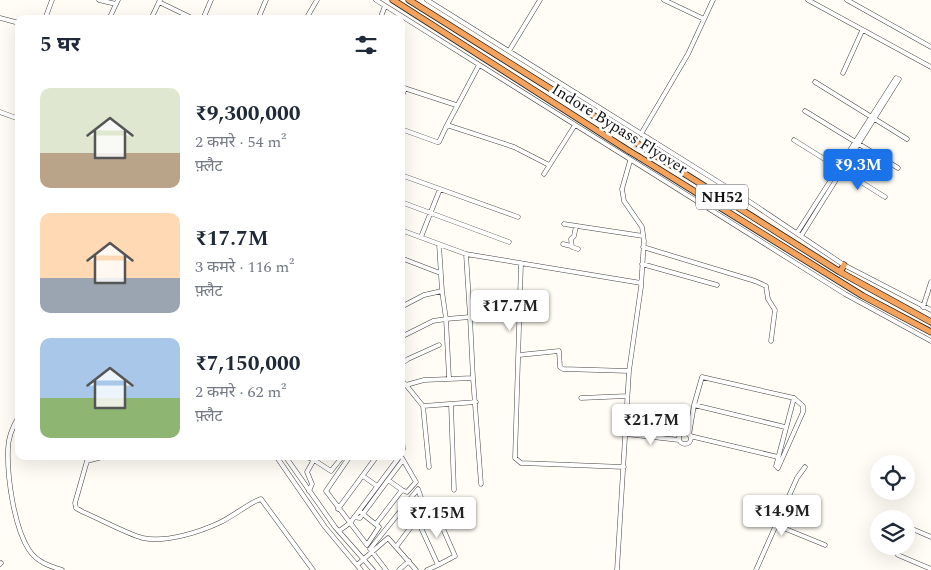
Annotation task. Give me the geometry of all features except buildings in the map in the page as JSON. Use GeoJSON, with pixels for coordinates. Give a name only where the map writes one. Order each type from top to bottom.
{"type":"FeatureCollection","features":[{"type":"Feature","properties":{"kind":"highway","name":"Indore Bypass Flyover"},"geometry":{"type":"LineString","coordinates":[[392,0],[832,276]]}},
{"type":"Feature","properties":{"kind":"highway","name":"Indore Bypass Flyover"},"geometry":{"type":"LineString","coordinates":[[409,0],[840,272]]}},
{"type":"Feature","properties":{"kind":"highway"},"geometry":{"type":"LineString","coordinates":[[840,272],[844,265]]}},
{"type":"Feature","properties":{"kind":"highway","name":"NH52"},"geometry":{"type":"LineString","coordinates":[[840,272],[931,322]]}},
{"type":"Feature","properties":{"kind":"highway"},"geometry":{"type":"LineString","coordinates":[[825,282],[832,276]]}},
{"type":"Feature","properties":{"kind":"highway","name":"NH52"},"geometry":{"type":"LineString","coordinates":[[832,276],[879,305],[931,332]]}},
{"type":"Feature","properties":{"kind":"street"},"geometry":{"type":"LineString","coordinates":[[47,15],[52,0]]}},
{"type":"Feature","properties":{"kind":"street"},"geometry":{"type":"LineString","coordinates":[[99,0],[117,2],[111,15]]}},
{"type":"Feature","properties":{"kind":"street"},"geometry":{"type":"LineString","coordinates":[[205,15],[211,0]]}},
{"type":"Feature","properties":{"kind":"street"},"geometry":{"type":"LineString","coordinates":[[260,15],[266,0]]}},
{"type":"Feature","properties":{"kind":"street"},"geometry":{"type":"LineString","coordinates":[[309,15],[318,0]]}},
{"type":"Feature","properties":{"kind":"street"},"geometry":{"type":"LineString","coordinates":[[376,0],[399,15]]}},
{"type":"Feature","properties":{"kind":"street"},"geometry":{"type":"LineString","coordinates":[[427,0],[799,234],[844,265],[931,310]]}},
{"type":"Feature","properties":{"kind":"street"},"geometry":{"type":"LineString","coordinates":[[509,51],[540,0]]}},
{"type":"Feature","properties":{"kind":"street"},"geometry":{"type":"LineString","coordinates":[[664,0],[704,19]]}},
{"type":"Feature","properties":{"kind":"street"},"geometry":{"type":"LineString","coordinates":[[641,134],[688,54],[712,0]]}},
{"type":"Feature","properties":{"kind":"street"},"geometry":{"type":"LineString","coordinates":[[808,0],[931,67]]}},
{"type":"Feature","properties":{"kind":"street"},"geometry":{"type":"LineString","coordinates":[[847,0],[856,2],[931,47]]}},
{"type":"Feature","properties":{"kind":"street"},"geometry":{"type":"LineString","coordinates":[[153,15],[160,1],[186,15]]}},
{"type":"Feature","properties":{"kind":"street"},"geometry":{"type":"LineString","coordinates":[[382,15],[385,6]]}},
{"type":"Feature","properties":{"kind":"street"},"geometry":{"type":"LineString","coordinates":[[0,18],[15,22]]}},
{"type":"Feature","properties":{"kind":"street"},"geometry":{"type":"LineString","coordinates":[[405,19],[875,313],[931,341]]}},
{"type":"Feature","properties":{"kind":"street"},"geometry":{"type":"LineString","coordinates":[[843,73],[862,30]]}},
{"type":"Feature","properties":{"kind":"street"},"geometry":{"type":"LineString","coordinates":[[405,130],[439,142],[456,105],[479,65]]}},
{"type":"Feature","properties":{"kind":"street"},"geometry":{"type":"LineString","coordinates":[[799,234],[896,78],[899,79],[872,118]]}},
{"type":"Feature","properties":{"kind":"street"},"geometry":{"type":"LineString","coordinates":[[815,82],[907,139]]}},
{"type":"Feature","properties":{"kind":"street"},"geometry":{"type":"LineString","coordinates":[[405,89],[456,105]]}},
{"type":"Feature","properties":{"kind":"street"},"geometry":{"type":"LineString","coordinates":[[805,111],[898,168]]}},
{"type":"Feature","properties":{"kind":"street"},"geometry":{"type":"LineString","coordinates":[[0,112],[15,118]]}},
{"type":"Feature","properties":{"kind":"street"},"geometry":{"type":"LineString","coordinates":[[544,174],[575,125]]}},
{"type":"Feature","properties":{"kind":"street"},"geometry":{"type":"LineString","coordinates":[[446,127],[450,126],[514,147],[549,165]]}},
{"type":"Feature","properties":{"kind":"street"},"geometry":{"type":"LineString","coordinates":[[794,140],[885,197]]}},
{"type":"Feature","properties":{"kind":"street"},"geometry":{"type":"LineString","coordinates":[[617,570],[629,371],[641,282],[643,247],[643,236],[637,217],[624,201],[622,189],[630,161]]}},
{"type":"Feature","properties":{"kind":"street"},"geometry":{"type":"LineString","coordinates":[[405,176],[518,217]]}},
{"type":"Feature","properties":{"kind":"street"},"geometry":{"type":"LineString","coordinates":[[421,237],[440,189]]}},
{"type":"Feature","properties":{"kind":"street"},"geometry":{"type":"LineString","coordinates":[[405,203],[509,242]]}},
{"type":"Feature","properties":{"kind":"street"},"geometry":{"type":"LineString","coordinates":[[564,224],[643,236]]}},
{"type":"Feature","properties":{"kind":"street"},"geometry":{"type":"LineString","coordinates":[[571,246],[570,239],[574,236],[576,226]]}},
{"type":"Feature","properties":{"kind":"street"},"geometry":{"type":"LineString","coordinates":[[405,231],[466,254],[641,282]]}},
{"type":"Feature","properties":{"kind":"street"},"geometry":{"type":"LineString","coordinates":[[439,244],[449,378]]}},
{"type":"Feature","properties":{"kind":"street"},"geometry":{"type":"LineString","coordinates":[[562,244],[578,249]]}},
{"type":"Feature","properties":{"kind":"street"},"geometry":{"type":"LineString","coordinates":[[643,247],[766,286],[768,299],[775,310],[771,341]]}},
{"type":"Feature","properties":{"kind":"street"},"geometry":{"type":"LineString","coordinates":[[466,254],[481,484]]}},
{"type":"Feature","properties":{"kind":"street"},"geometry":{"type":"LineString","coordinates":[[405,260],[440,273]]}},
{"type":"Feature","properties":{"kind":"street"},"geometry":{"type":"LineString","coordinates":[[521,264],[516,461],[521,463],[624,467]]}},
{"type":"Feature","properties":{"kind":"street"},"geometry":{"type":"LineString","coordinates":[[642,264],[717,286]]}},
{"type":"Feature","properties":{"kind":"street"},"geometry":{"type":"LineString","coordinates":[[923,306],[931,282]]}},
{"type":"Feature","properties":{"kind":"street"},"geometry":{"type":"LineString","coordinates":[[405,304],[424,295],[442,291]]}},
{"type":"Feature","properties":{"kind":"street"},"geometry":{"type":"LineString","coordinates":[[405,335],[433,321],[446,318],[470,317]]}},
{"type":"Feature","properties":{"kind":"street"},"geometry":{"type":"LineString","coordinates":[[405,361],[439,345]]}},
{"type":"Feature","properties":{"kind":"street"},"geometry":{"type":"LineString","coordinates":[[519,355],[560,352],[560,367],[563,369],[629,371]]}},
{"type":"Feature","properties":{"kind":"street"},"geometry":{"type":"LineString","coordinates":[[626,434],[679,440],[681,443],[686,444],[690,442],[694,405],[701,378],[705,376],[794,398],[803,406],[803,412],[778,468],[776,466],[794,398]]}},
{"type":"Feature","properties":{"kind":"street"},"geometry":{"type":"LineString","coordinates":[[429,467],[423,406],[406,385],[449,378],[473,378]]}},
{"type":"Feature","properties":{"kind":"street"},"geometry":{"type":"LineString","coordinates":[[580,398],[628,396]]}},
{"type":"Feature","properties":{"kind":"street"},"geometry":{"type":"LineString","coordinates":[[423,406],[476,402]]}},
{"type":"Feature","properties":{"kind":"street"},"geometry":{"type":"LineString","coordinates":[[452,404],[454,490]]}},
{"type":"Feature","properties":{"kind":"street"},"geometry":{"type":"LineString","coordinates":[[694,405],[785,427]]}},
{"type":"Feature","properties":{"kind":"street"},"geometry":{"type":"LineString","coordinates":[[15,424],[10,434],[8,449],[13,507],[18,529],[36,558],[44,564],[62,570]]}},
{"type":"Feature","properties":{"kind":"street"},"geometry":{"type":"LineString","coordinates":[[679,440],[681,433],[684,432],[778,458]]}},
{"type":"Feature","properties":{"kind":"street"},"geometry":{"type":"LineString","coordinates":[[91,460],[87,461],[75,504],[76,508],[83,512],[142,538],[162,540],[219,523],[236,515],[256,500],[261,500],[313,570]]}},
{"type":"Feature","properties":{"kind":"street"},"geometry":{"type":"LineString","coordinates":[[279,460],[325,527],[361,570]]}},
{"type":"Feature","properties":{"kind":"street"},"geometry":{"type":"LineString","coordinates":[[288,460],[339,531],[373,570]]}},
{"type":"Feature","properties":{"kind":"street"},"geometry":{"type":"LineString","coordinates":[[309,491],[312,484],[307,474],[314,460]]}},
{"type":"Feature","properties":{"kind":"street"},"geometry":{"type":"LineString","coordinates":[[318,460],[332,471],[340,460]]}},
{"type":"Feature","properties":{"kind":"street"},"geometry":{"type":"LineString","coordinates":[[347,460],[326,489],[326,494],[367,545],[379,529],[376,524],[359,511]]}},
{"type":"Feature","properties":{"kind":"street"},"geometry":{"type":"LineString","coordinates":[[338,509],[374,460]]}},
{"type":"Feature","properties":{"kind":"street"},"geometry":{"type":"LineString","coordinates":[[339,531],[350,524],[399,460]]}},
{"type":"Feature","properties":{"kind":"street"},"geometry":{"type":"LineString","coordinates":[[354,517],[360,518],[388,480],[399,460]]}},
{"type":"Feature","properties":{"kind":"street"},"geometry":{"type":"LineString","coordinates":[[388,480],[407,492],[416,482],[403,460]]}},
{"type":"Feature","properties":{"kind":"street"},"geometry":{"type":"LineString","coordinates":[[756,570],[797,478],[805,467]]}},
{"type":"Feature","properties":{"kind":"street"},"geometry":{"type":"LineString","coordinates":[[363,476],[378,486]]}},
{"type":"Feature","properties":{"kind":"street"},"geometry":{"type":"LineString","coordinates":[[376,524],[402,490]]}},
{"type":"Feature","properties":{"kind":"street"},"geometry":{"type":"LineString","coordinates":[[386,570],[370,549],[415,490],[419,490],[425,509],[438,517],[455,557],[427,570]]}},
{"type":"Feature","properties":{"kind":"street"},"geometry":{"type":"LineString","coordinates":[[396,547],[425,509]]}},
{"type":"Feature","properties":{"kind":"street"},"geometry":{"type":"LineString","coordinates":[[416,520],[438,565]]}},
{"type":"Feature","properties":{"kind":"street"},"geometry":{"type":"LineString","coordinates":[[776,526],[825,544]]}},
{"type":"Feature","properties":{"kind":"street"},"geometry":{"type":"LineString","coordinates":[[915,530],[931,537]]}},
{"type":"Feature","properties":{"kind":"street"},"geometry":{"type":"LineString","coordinates":[[357,565],[388,538],[416,570]]}},
{"type":"Feature","properties":{"kind":"street"},"geometry":{"type":"LineString","coordinates":[[900,555],[931,569]]}},
{"type":"Feature","properties":{"kind":"street"},"geometry":{"type":"LineString","coordinates":[[399,570],[409,561]]}},
{"type":"Feature","properties":{"kind":"tunnel"},"geometry":{"type":"LineString","coordinates":[[633,154],[641,134]]}}]}
